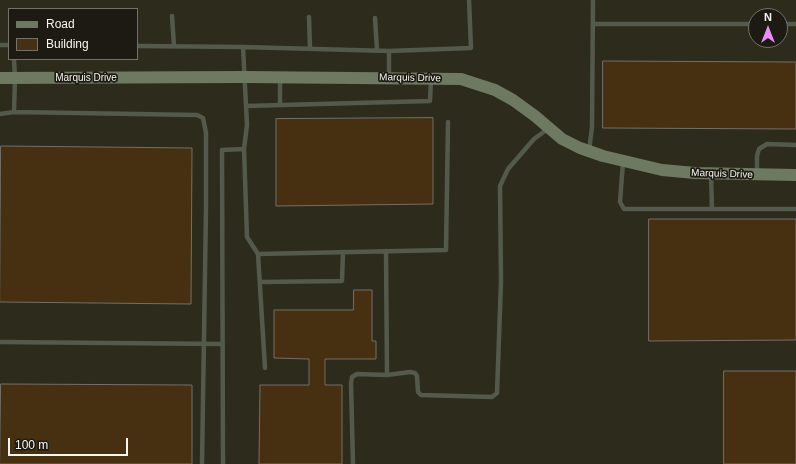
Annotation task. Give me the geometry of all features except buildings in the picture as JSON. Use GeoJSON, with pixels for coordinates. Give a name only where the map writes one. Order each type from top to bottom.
{"type":"FeatureCollection","features":[{"type":"Feature","properties":{"kind":"street","name":"Marquis Drive"},"geometry":{"type":"LineString","coordinates":[[0,78],[245,76],[460,79],[495,90],[514,100],[562,139],[589,151],[662,170],[711,174],[796,175]]}},
{"type":"Feature","properties":{"kind":"lane"},"geometry":{"type":"LineString","coordinates":[[138,46],[310,48],[389,51],[471,48],[469,0]]}},
{"type":"Feature","properties":{"kind":"lane"},"geometry":{"type":"LineString","coordinates":[[589,151],[592,127],[593,0]]}},
{"type":"Feature","properties":{"kind":"lane"},"geometry":{"type":"LineString","coordinates":[[172,16],[174,46]]}},
{"type":"Feature","properties":{"kind":"lane"},"geometry":{"type":"LineString","coordinates":[[309,17],[310,48]]}},
{"type":"Feature","properties":{"kind":"lane"},"geometry":{"type":"LineString","coordinates":[[375,18],[377,50]]}},
{"type":"Feature","properties":{"kind":"lane"},"geometry":{"type":"LineString","coordinates":[[593,24],[748,24]]}},
{"type":"Feature","properties":{"kind":"lane"},"geometry":{"type":"LineString","coordinates":[[243,47],[247,125],[244,149],[247,237],[258,254],[265,368]]}},
{"type":"Feature","properties":{"kind":"lane"},"geometry":{"type":"LineString","coordinates":[[389,51],[389,78]]}},
{"type":"Feature","properties":{"kind":"lane"},"geometry":{"type":"LineString","coordinates":[[14,60],[14,112]]}},
{"type":"Feature","properties":{"kind":"lane"},"geometry":{"type":"LineString","coordinates":[[280,77],[280,105]]}},
{"type":"Feature","properties":{"kind":"lane"},"geometry":{"type":"LineString","coordinates":[[246,106],[430,101],[431,78]]}},
{"type":"Feature","properties":{"kind":"lane"},"geometry":{"type":"LineString","coordinates":[[0,114],[14,112],[197,115],[204,118],[206,133],[202,464]]}},
{"type":"Feature","properties":{"kind":"lane"},"geometry":{"type":"LineString","coordinates":[[258,254],[446,250],[448,122]]}},
{"type":"Feature","properties":{"kind":"lane"},"geometry":{"type":"LineString","coordinates":[[353,464],[351,383],[352,377],[356,374],[387,375],[410,372],[415,373],[417,376],[418,392],[421,395],[492,397],[497,393],[501,282],[500,186],[508,169],[534,139],[549,128]]}},
{"type":"Feature","properties":{"kind":"lane"},"geometry":{"type":"LineString","coordinates":[[757,175],[757,156],[759,149],[767,144],[796,145]]}},
{"type":"Feature","properties":{"kind":"lane"},"geometry":{"type":"LineString","coordinates":[[223,464],[222,150],[244,149]]}},
{"type":"Feature","properties":{"kind":"lane"},"geometry":{"type":"LineString","coordinates":[[623,160],[620,202],[624,209],[796,209]]}},
{"type":"Feature","properties":{"kind":"lane"},"geometry":{"type":"LineString","coordinates":[[711,174],[712,209]]}},
{"type":"Feature","properties":{"kind":"lane"},"geometry":{"type":"LineString","coordinates":[[386,251],[387,375]]}},
{"type":"Feature","properties":{"kind":"lane"},"geometry":{"type":"LineString","coordinates":[[260,282],[342,281],[343,252]]}},
{"type":"Feature","properties":{"kind":"lane"},"geometry":{"type":"LineString","coordinates":[[0,342],[223,344]]}},
{"type":"Feature","properties":{"kind":"shaded area"},"geometry":{"type":"Polygon","coordinates":[[[0,0],[796,0],[796,464],[0,464],[0,0]]]}}]}
